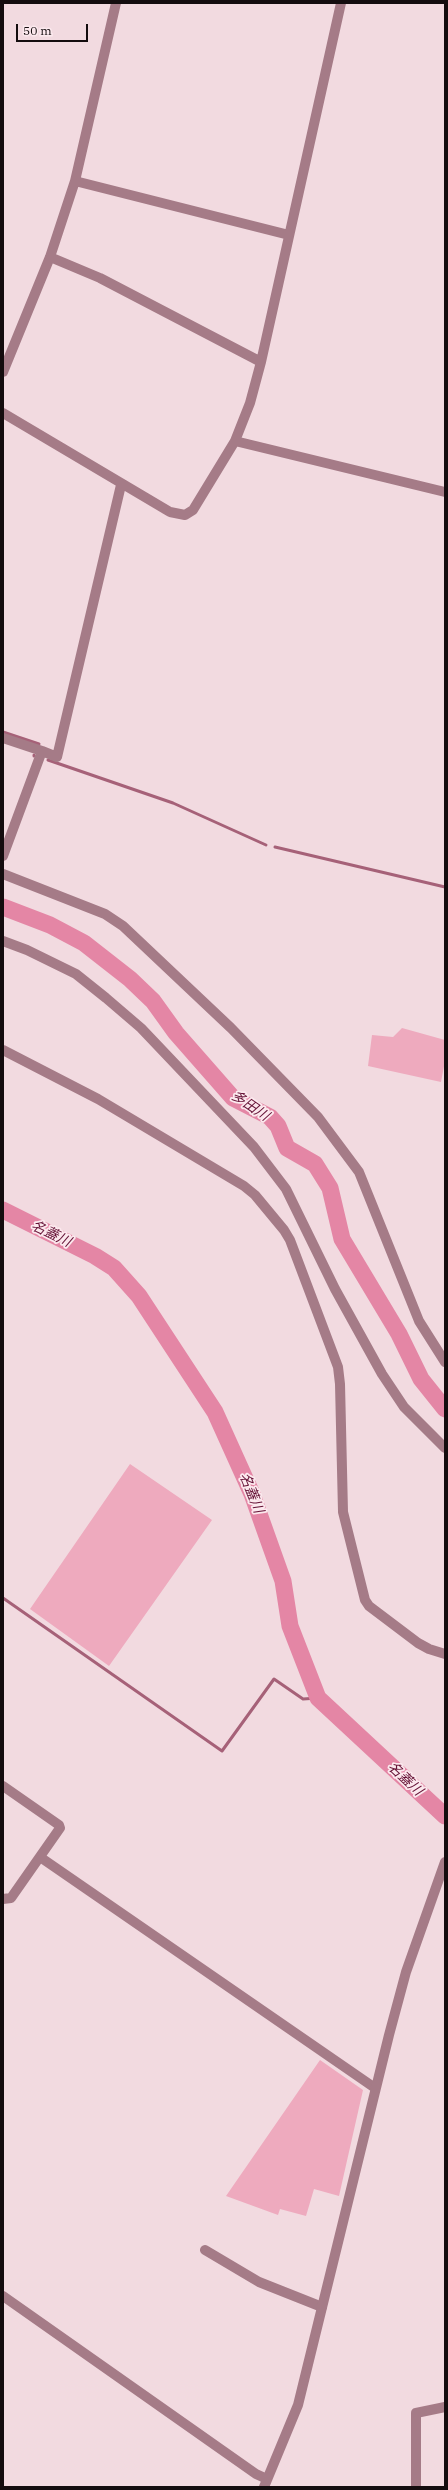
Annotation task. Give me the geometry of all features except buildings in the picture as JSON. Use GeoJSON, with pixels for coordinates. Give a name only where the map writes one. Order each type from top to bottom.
{"type":"FeatureCollection","features":[{"type":"Feature","properties":{"kind":"street"},"geometry":{"type":"LineString","coordinates":[[3,372],[50,257],[75,182],[116,3]]}},
{"type":"Feature","properties":{"kind":"street"},"geometry":{"type":"LineString","coordinates":[[3,413],[121,485],[170,512],[185,515],[193,510],[236,441],[250,403],[261,362],[288,235],[341,3]]}},
{"type":"Feature","properties":{"kind":"street"},"geometry":{"type":"LineString","coordinates":[[75,182],[288,235]]}},
{"type":"Feature","properties":{"kind":"street"},"geometry":{"type":"LineString","coordinates":[[50,257],[100,278],[261,362]]}},
{"type":"Feature","properties":{"kind":"street"},"geometry":{"type":"LineString","coordinates":[[236,441],[445,492]]}},
{"type":"Feature","properties":{"kind":"street"},"geometry":{"type":"LineString","coordinates":[[3,738],[57,757],[121,485]]}},
{"type":"Feature","properties":{"kind":"street"},"geometry":{"type":"LineString","coordinates":[[3,856],[42,751]]}},
{"type":"Feature","properties":{"kind":"street"},"geometry":{"type":"LineString","coordinates":[[3,874],[105,914],[124,926],[231,1028],[318,1117],[359,1172],[420,1321],[445,1362]]}},
{"type":"Feature","properties":{"kind":"street"},"geometry":{"type":"LineString","coordinates":[[3,941],[27,950],[76,974],[106,998],[141,1028],[254,1147],[286,1189],[335,1289],[382,1374],[404,1407],[445,1448]]}},
{"type":"Feature","properties":{"kind":"street"},"geometry":{"type":"LineString","coordinates":[[3,1050],[98,1099],[244,1186],[255,1195],[284,1230],[290,1240],[338,1367],[340,1384],[343,1512],[365,1600],[369,1606],[418,1643],[429,1649],[445,1654]]}},
{"type":"Feature","properties":{"kind":"street"},"geometry":{"type":"LineString","coordinates":[[3,1786],[59,1825],[59,1831],[11,1898],[3,1899]]}},
{"type":"Feature","properties":{"kind":"street"},"geometry":{"type":"LineString","coordinates":[[40,1857],[375,2088]]}},
{"type":"Feature","properties":{"kind":"street"},"geometry":{"type":"LineString","coordinates":[[3,2296],[256,2474],[266,2483],[298,2405],[375,2088],[406,1972],[445,1862]]}},
{"type":"Feature","properties":{"kind":"street"},"geometry":{"type":"LineString","coordinates":[[205,2250],[259,2282],[322,2307]]}},
{"type":"Feature","properties":{"kind":"street"},"geometry":{"type":"LineString","coordinates":[[416,2487],[416,2413],[445,2407]]}},
{"type":"Feature","properties":{"kind":"shaded area"},"geometry":{"type":"Polygon","coordinates":[[[402,1028],[445,1040],[445,1061],[441,1082],[368,1066],[372,1035],[393,1037],[402,1028]]]}},
{"type":"Feature","properties":{"kind":"shaded area"},"geometry":{"type":"Polygon","coordinates":[[[130,1464],[212,1520],[109,1666],[30,1609],[130,1464]]]}},
{"type":"Feature","properties":{"kind":"shaded area"},"geometry":{"type":"Polygon","coordinates":[[[320,2060],[363,2090],[339,2196],[314,2189],[306,2216],[280,2209],[278,2215],[226,2196],[320,2060]]]}},
{"type":"Feature","properties":{"kind":"waterway"},"geometry":{"type":"LineString","coordinates":[[3,732],[39,744]]}},
{"type":"Feature","properties":{"kind":"waterway"},"geometry":{"type":"LineString","coordinates":[[48,760],[173,803],[266,845]]}},
{"type":"Feature","properties":{"kind":"waterway"},"geometry":{"type":"LineString","coordinates":[[275,847],[445,887]]}},
{"type":"Feature","properties":{"kind":"waterway","name":"多田川"},"geometry":{"type":"LineString","coordinates":[[3,907],[50,925],[84,943],[130,979],[153,1001],[176,1033],[233,1098],[270,1117],[278,1126],[287,1148],[315,1164],[330,1188],[342,1239],[399,1334],[421,1379],[445,1409]]}},
{"type":"Feature","properties":{"kind":"waterway","name":"名蓋川"},"geometry":{"type":"LineString","coordinates":[[3,1210],[95,1256],[114,1268],[139,1296],[215,1412],[252,1494],[283,1581],[290,1626],[318,1698],[445,1816]]}},
{"type":"Feature","properties":{"kind":"waterway"},"geometry":{"type":"LineString","coordinates":[[3,1598],[222,1751],[274,1679],[303,1699],[318,1698]]}}]}
